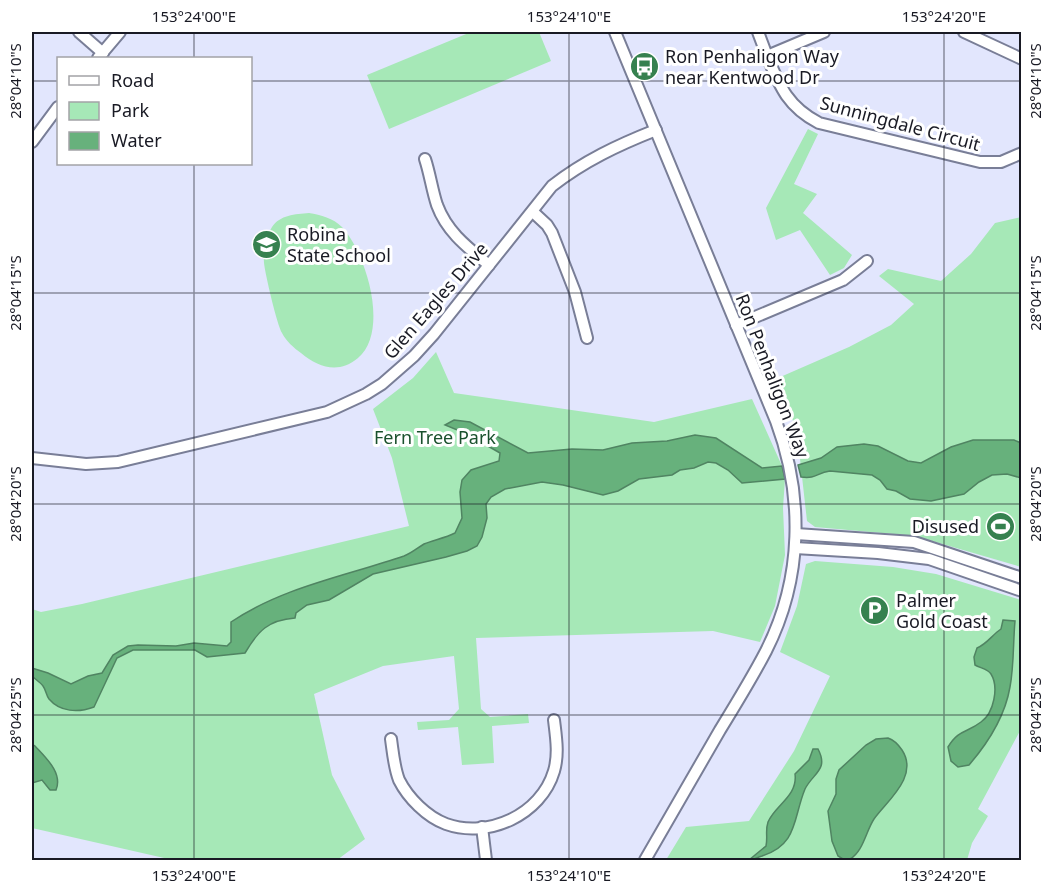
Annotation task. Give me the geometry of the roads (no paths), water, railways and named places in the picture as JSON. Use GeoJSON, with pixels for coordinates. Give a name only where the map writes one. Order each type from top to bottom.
{"type":"FeatureCollection","features":[{"type":"Feature","properties":{"kind":"street"},"geometry":{"type":"LineString","coordinates":[[80,32],[100,56],[120,32]]}},
{"type":"Feature","properties":{"kind":"street","name":"Ron Penhaligon Way"},"geometry":{"type":"LineString","coordinates":[[615,32],[776,421],[788,457],[796,509],[795,548],[790,585],[767,650],[645,861]]}},
{"type":"Feature","properties":{"kind":"street","name":"Sunningdale Circuit"},"geometry":{"type":"LineString","coordinates":[[758,32],[778,83],[791,104],[805,116],[819,123],[981,162],[1001,162],[1022,153]]}},
{"type":"Feature","properties":{"kind":"street"},"geometry":{"type":"LineString","coordinates":[[767,56],[824,32]]}},
{"type":"Feature","properties":{"kind":"street"},"geometry":{"type":"LineString","coordinates":[[964,32],[1022,59]]}},
{"type":"Feature","properties":{"kind":"street"},"geometry":{"type":"LineString","coordinates":[[32,141],[57,108]]}},
{"type":"Feature","properties":{"kind":"street","name":"Glen Eagles Drive"},"geometry":{"type":"LineString","coordinates":[[32,458],[86,464],[118,462],[327,412],[366,394],[397,372],[434,334],[552,186],[574,169],[605,151],[656,130]]}},
{"type":"Feature","properties":{"kind":"street"},"geometry":{"type":"LineString","coordinates":[[425,159],[436,203],[446,224],[456,238],[489,265]]}},
{"type":"Feature","properties":{"kind":"street"},"geometry":{"type":"LineString","coordinates":[[532,212],[547,225],[552,233],[575,292],[586,338]]}},
{"type":"Feature","properties":{"kind":"street"},"geometry":{"type":"LineString","coordinates":[[736,325],[843,280],[867,261]]}},
{"type":"Feature","properties":{"kind":"street"},"geometry":{"type":"LineString","coordinates":[[796,534],[914,542],[1022,578]]}},
{"type":"Feature","properties":{"kind":"street"},"geometry":{"type":"LineString","coordinates":[[795,548],[878,553],[929,559],[1022,591]]}},
{"type":"Feature","properties":{"kind":"street"},"geometry":{"type":"LineString","coordinates":[[391,739],[395,768],[400,780],[420,807],[445,824],[482,827],[511,821],[524,813],[547,788],[557,759],[554,720]]}},
{"type":"Feature","properties":{"kind":"street"},"geometry":{"type":"LineString","coordinates":[[482,827],[486,861]]}},
{"type":"Feature","properties":{"kind":"water"},"geometry":{"type":"Polygon","coordinates":[[[454,420],[470,422],[528,453],[572,449],[603,450],[632,443],[667,441],[695,435],[716,438],[762,468],[782,466],[785,479],[742,483],[728,470],[716,463],[708,462],[694,468],[680,470],[672,475],[639,479],[618,491],[603,495],[542,482],[505,489],[491,497],[486,504],[487,518],[477,546],[446,557],[373,574],[329,600],[307,605],[296,613],[295,618],[271,624],[259,633],[245,653],[207,657],[195,650],[133,650],[117,658],[94,707],[82,710],[58,707],[48,697],[43,686],[32,676],[32,668],[71,684],[88,676],[102,673],[113,655],[128,646],[176,646],[194,643],[227,646],[231,642],[231,622],[251,610],[315,583],[404,556],[424,544],[455,533],[462,518],[460,492],[462,480],[471,470],[499,461],[500,453],[467,434],[445,425],[454,420]]]}},
{"type":"Feature","properties":{"kind":"water"},"geometry":{"type":"Polygon","coordinates":[[[973,440],[1014,440],[1021,443],[1021,478],[1007,474],[992,475],[964,494],[931,501],[910,499],[887,489],[880,480],[872,475],[830,471],[810,477],[801,477],[798,465],[821,458],[837,447],[864,444],[878,446],[908,461],[921,463],[951,447],[973,440]]]}},
{"type":"Feature","properties":{"kind":"water"},"geometry":{"type":"Polygon","coordinates":[[[1003,620],[1015,621],[1008,698],[995,729],[983,748],[969,765],[958,767],[951,761],[948,747],[960,734],[985,718],[994,700],[995,686],[991,674],[975,665],[974,657],[977,648],[1001,629],[1003,620]]]}},
{"type":"Feature","properties":{"kind":"water"},"geometry":{"type":"Polygon","coordinates":[[[888,738],[899,746],[906,760],[907,769],[904,778],[900,787],[874,819],[858,851],[850,859],[843,859],[838,856],[832,841],[828,811],[836,794],[836,779],[839,770],[866,745],[876,739],[888,738]]]}},
{"type":"Feature","properties":{"kind":"water"},"geometry":{"type":"Polygon","coordinates":[[[32,744],[55,772],[58,784],[56,790],[50,790],[42,780],[32,783],[32,744]]]}},
{"type":"Feature","properties":{"kind":"water"},"geometry":{"type":"Polygon","coordinates":[[[813,749],[818,749],[822,762],[821,767],[805,789],[788,838],[774,851],[749,860],[766,846],[768,822],[790,794],[795,782],[795,774],[809,760],[813,749]]]}},
{"type":"Feature","properties":{"kind":"place","name":"Ron Penhaligon Way near Kentwood Dr"},"geometry":{"type":"Point","coordinates":[644,67]}},
{"type":"Feature","properties":{"kind":"place","name":"Robina State School"},"geometry":{"type":"Point","coordinates":[266,245]}},
{"type":"Feature","properties":{"kind":"place","name":"Disused"},"geometry":{"type":"Point","coordinates":[1000,527]}},
{"type":"Feature","properties":{"kind":"place","name":"Palmer Gold Coast"},"geometry":{"type":"Point","coordinates":[875,611]}},
{"type":"Feature","properties":{"kind":"park label","name":"Fern Tree Park"},"geometry":{"type":"Point","coordinates":[435,438]}}]}
